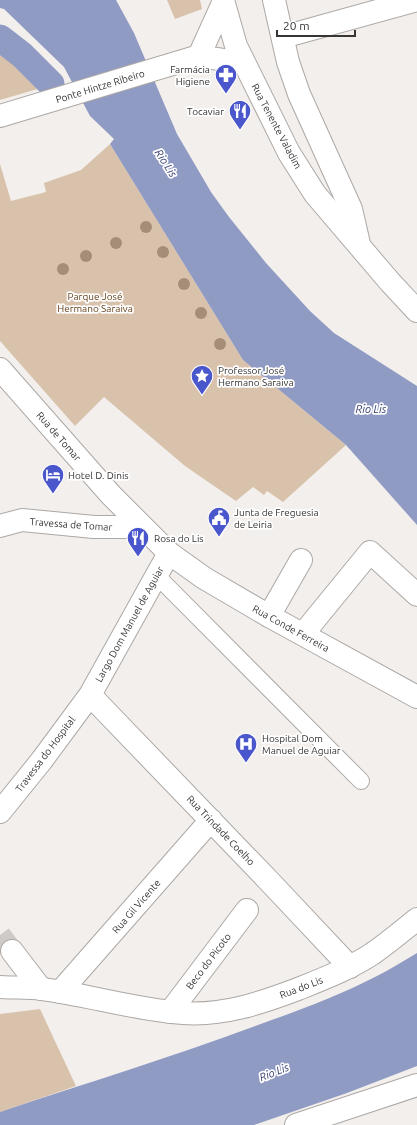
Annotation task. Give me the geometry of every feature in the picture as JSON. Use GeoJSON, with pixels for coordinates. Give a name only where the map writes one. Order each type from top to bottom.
{"type":"FeatureCollection","features":[{"type":"Feature","properties":{"kind":"street"},"geometry":{"type":"LineString","coordinates":[[274,0],[288,62],[298,94],[351,209],[359,244]]}},
{"type":"Feature","properties":{"kind":"street"},"geometry":{"type":"LineString","coordinates":[[283,37],[417,0]]}},
{"type":"Feature","properties":{"kind":"street"},"geometry":{"type":"LineString","coordinates":[[199,56],[223,1]]}},
{"type":"Feature","properties":{"kind":"street","name":"Rua Tenente Valadim"},"geometry":{"type":"LineString","coordinates":[[223,1],[236,46],[243,63],[260,93],[289,153],[315,194],[390,282],[417,311]]}},
{"type":"Feature","properties":{"kind":"street","name":"Ponte Hintze Ribeiro"},"geometry":{"type":"LineString","coordinates":[[0,116],[199,56],[243,63]]}},
{"type":"Feature","properties":{"kind":"street","name":"Rua de Tomar"},"geometry":{"type":"LineString","coordinates":[[0,369],[111,495],[169,553]]}},
{"type":"Feature","properties":{"kind":"street","name":"Travessa de Tomar"},"geometry":{"type":"LineString","coordinates":[[0,526],[22,520],[94,527],[142,527]]}},
{"type":"Feature","properties":{"kind":"street"},"geometry":{"type":"LineString","coordinates":[[302,634],[370,552],[417,595]]}},
{"type":"Feature","properties":{"kind":"street","name":"Largo Dom Manuel de Aguiar"},"geometry":{"type":"LineString","coordinates":[[90,695],[169,553]]}},
{"type":"Feature","properties":{"kind":"street","name":"Rua Conde Ferreira"},"geometry":{"type":"LineString","coordinates":[[169,553],[204,578],[269,616],[417,697]]}},
{"type":"Feature","properties":{"kind":"street"},"geometry":{"type":"LineString","coordinates":[[269,616],[301,560]]}},
{"type":"Feature","properties":{"kind":"street","name":"Travessa do Hospital"},"geometry":{"type":"LineString","coordinates":[[0,812],[42,760],[90,695]]}},
{"type":"Feature","properties":{"kind":"street","name":"Rua Trindade Coelho"},"geometry":{"type":"LineString","coordinates":[[90,695],[350,966]]}},
{"type":"Feature","properties":{"kind":"street","name":"Rua Gil Vicente"},"geometry":{"type":"LineString","coordinates":[[50,990],[211,820]]}},
{"type":"Feature","properties":{"kind":"street","name":"Beco do Picoto"},"geometry":{"type":"LineString","coordinates":[[170,1012],[247,910]]}},
{"type":"Feature","properties":{"kind":"street","name":"Rua do Lis"},"geometry":{"type":"LineString","coordinates":[[0,988],[50,990],[170,1012],[204,1014],[231,1010],[283,994],[318,981],[350,966],[393,940],[417,919]]}},
{"type":"Feature","properties":{"kind":"street"},"geometry":{"type":"LineString","coordinates":[[12,951],[50,990]]}},
{"type":"Feature","properties":{"kind":"street"},"geometry":{"type":"LineString","coordinates":[[296,1125],[417,1085]]}},
{"type":"Feature","properties":{"kind":"lane"},"geometry":{"type":"LineString","coordinates":[[156,575],[361,782]]}},
{"type":"Feature","properties":{"kind":"green space"},"geometry":{"type":"Polygon","coordinates":[[[167,0],[200,0],[202,9],[175,19],[167,0]]]}},
{"type":"Feature","properties":{"kind":"green space"},"geometry":{"type":"Polygon","coordinates":[[[0,51],[6,54],[41,88],[0,100],[0,51]]]}},
{"type":"Feature","properties":{"kind":"green space","name":"Parque José Hermano Saraiva"},"geometry":{"type":"Polygon","coordinates":[[[110,144],[243,360],[346,445],[283,502],[267,491],[264,495],[253,487],[236,501],[185,466],[104,397],[75,426],[0,341],[0,164],[11,201],[46,192],[44,183],[81,170],[110,144]]]}},
{"type":"Feature","properties":{"kind":"green space"},"geometry":{"type":"Polygon","coordinates":[[[40,1009],[76,1086],[0,1112],[0,1014],[40,1009]]]}},
{"type":"Feature","properties":{"kind":"water","name":"Rio Lis"},"geometry":{"type":"Polygon","coordinates":[[[0,0],[116,0],[134,33],[177,134],[211,192],[229,217],[266,263],[310,311],[334,333],[417,386],[417,525],[346,445],[243,360],[110,144],[114,139],[90,116],[64,67],[4,9],[0,8],[0,0]]]}},
{"type":"Feature","properties":{"kind":"water","name":"Rio Lis"},"geometry":{"type":"Polygon","coordinates":[[[417,953],[417,1066],[347,1093],[254,1125],[0,1125],[0,1112],[194,1048],[302,1009],[361,984],[417,953]]]}},
{"type":"Feature","properties":{"kind":"waterway"},"geometry":{"type":"LineString","coordinates":[[0,38],[22,55],[51,84]]}},
{"type":"Feature","properties":{"kind":"tunnel"},"geometry":{"type":"LineString","coordinates":[[0,935],[12,951]]}},
{"type":"Feature","properties":{"kind":"place","name":"Farmácia Higiene"},"geometry":{"type":"Point","coordinates":[226,94]}},
{"type":"Feature","properties":{"kind":"place","name":"Tocaviar"},"geometry":{"type":"Point","coordinates":[240,130]}},
{"type":"Feature","properties":{"kind":"place","name":"Professor José Hermano Saraiva"},"geometry":{"type":"Point","coordinates":[202,396]}},
{"type":"Feature","properties":{"kind":"place","name":"Hotel D. Dinis"},"geometry":{"type":"Point","coordinates":[53,494]}},
{"type":"Feature","properties":{"kind":"place","name":"Junta de Freguesia de Leiria"},"geometry":{"type":"Point","coordinates":[219,538]}},
{"type":"Feature","properties":{"kind":"place","name":"Rosa do Lis"},"geometry":{"type":"Point","coordinates":[138,558]}},
{"type":"Feature","properties":{"kind":"place","name":"Hospital Dom Manuel de Aguiar"},"geometry":{"type":"Point","coordinates":[246,764]}}]}
